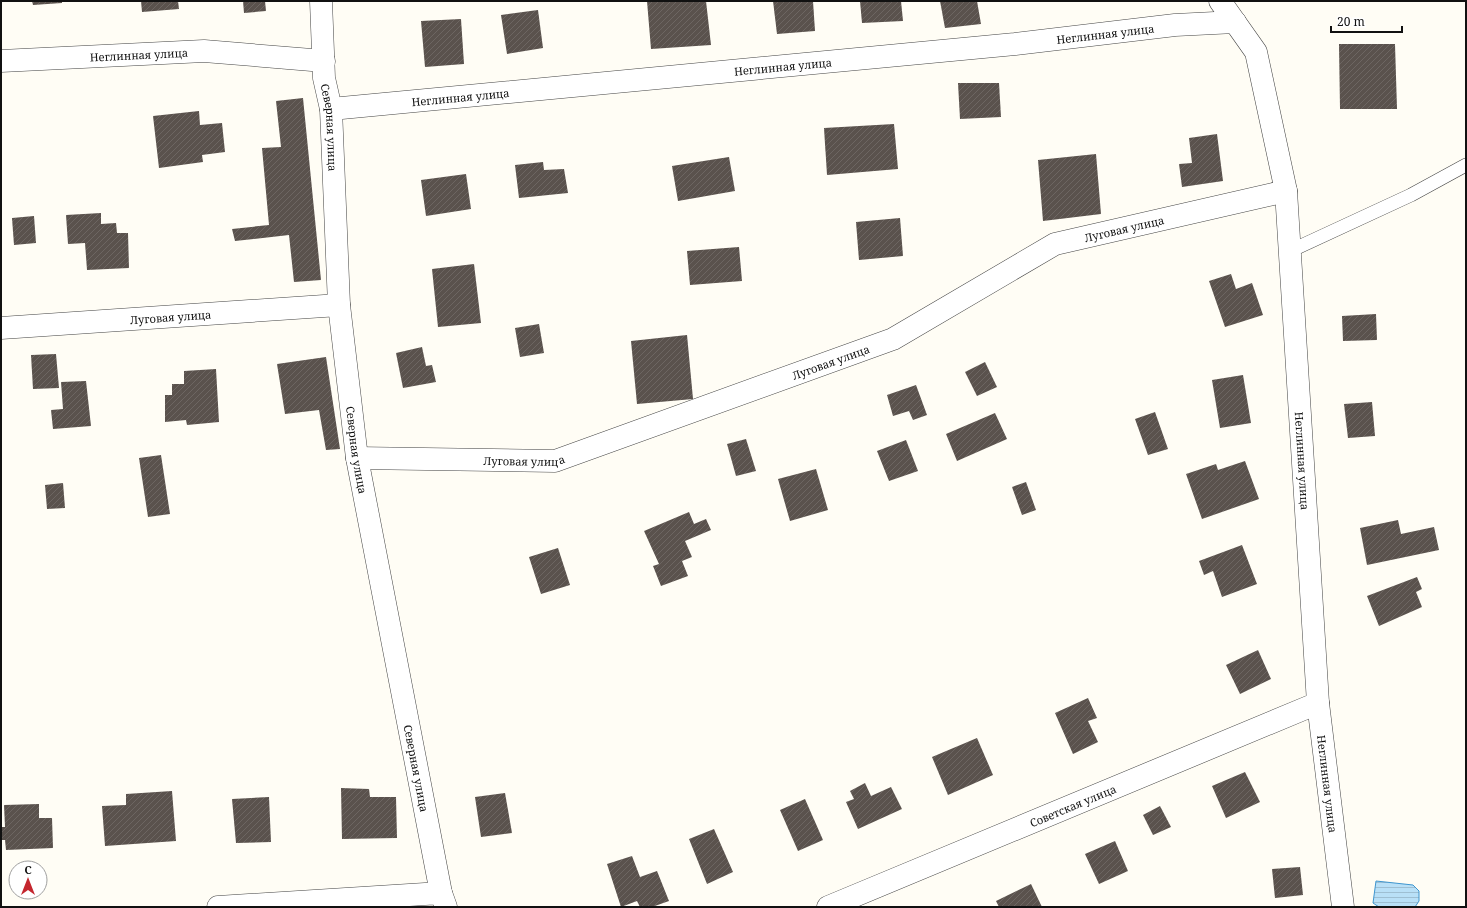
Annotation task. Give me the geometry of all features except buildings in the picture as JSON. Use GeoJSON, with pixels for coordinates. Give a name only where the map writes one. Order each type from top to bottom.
{"type":"FeatureCollection","features":[{"type":"Feature","properties":{"kind":"street","name":"Северная улица"},"geometry":{"type":"LineString","coordinates":[[321,1],[324,78],[331,109],[339,304],[358,458],[443,900]]}},
{"type":"Feature","properties":{"kind":"street","name":"Неглинная улица"},"geometry":{"type":"LineString","coordinates":[[1220,1],[1256,52],[1286,190],[1318,703],[1343,907]]}},
{"type":"Feature","properties":{"kind":"street","name":"Неглинная улица"},"geometry":{"type":"LineString","coordinates":[[331,109],[1007,45],[1175,25],[1235,22]]}},
{"type":"Feature","properties":{"kind":"street","name":"Неглинная улица"},"geometry":{"type":"LineString","coordinates":[[1,61],[204,51],[324,61]]}},
{"type":"Feature","properties":{"kind":"street","name":"Луговая улица"},"geometry":{"type":"LineString","coordinates":[[358,458],[555,461],[893,339],[1055,244],[1286,190]]}},
{"type":"Feature","properties":{"kind":"street","name":"Луговая улица"},"geometry":{"type":"LineString","coordinates":[[1,328],[339,304]]}},
{"type":"Feature","properties":{"kind":"street","name":"Советская улица"},"geometry":{"type":"LineString","coordinates":[[828,907],[1318,703]]}},
{"type":"Feature","properties":{"kind":"street"},"geometry":{"type":"LineString","coordinates":[[218,907],[443,900]]}},
{"type":"Feature","properties":{"kind":"lane"},"geometry":{"type":"LineString","coordinates":[[1290,251],[1411,194],[1466,165]]}},
{"type":"Feature","properties":{"kind":"water"},"geometry":{"type":"Polygon","coordinates":[[[1376,881],[1413,885],[1419,891],[1419,901],[1415,907],[1379,907],[1373,903],[1376,881]]]}}]}
